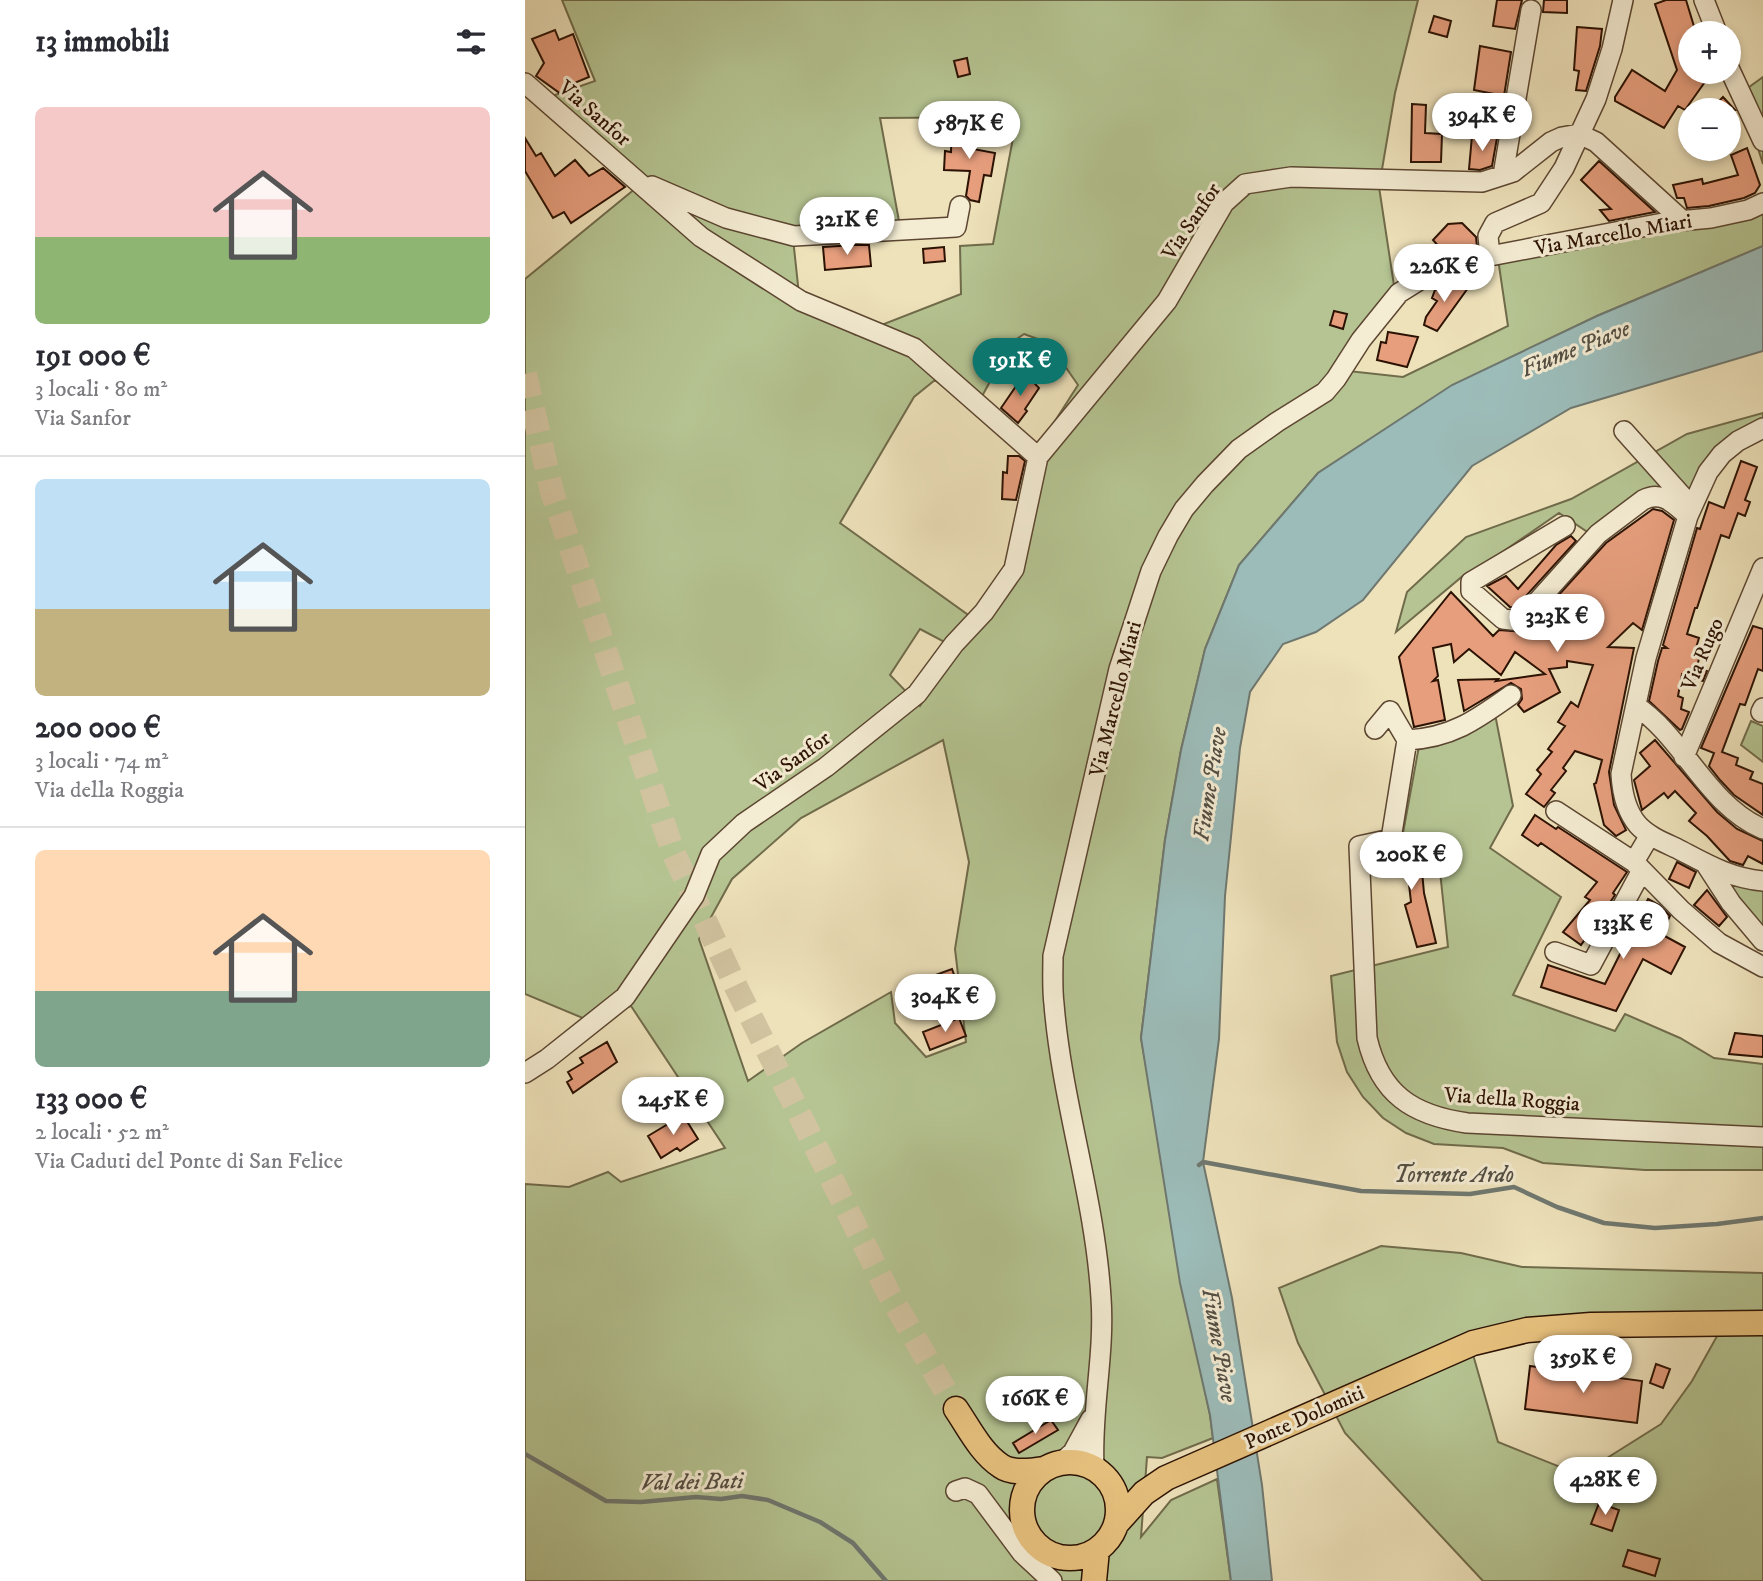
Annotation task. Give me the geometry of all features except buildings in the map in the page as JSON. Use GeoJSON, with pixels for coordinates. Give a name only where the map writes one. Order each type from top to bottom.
{"type":"FeatureCollection","features":[{"type":"Feature","properties":{"kind":"main road","name":"Ponte Dolomiti"},"geometry":{"type":"LineString","coordinates":[[1117,1523],[1144,1493],[1166,1478],[1473,1343],[1527,1330],[1591,1325],[1763,1323]]}},
{"type":"Feature","properties":{"kind":"main road"},"geometry":{"type":"LineString","coordinates":[[957,1409],[973,1436],[1001,1467],[1028,1472],[1077,1462],[1100,1472]]}},
{"type":"Feature","properties":{"kind":"main road"},"geometry":{"type":"LineString","coordinates":[[991,1455],[1022,1505],[1024,1522],[1031,1539],[1044,1551],[1060,1558],[1080,1558],[1097,1550],[1110,1538],[1117,1523]]}},
{"type":"Feature","properties":{"kind":"main road","name":"Via Marcello Miari"},"geometry":{"type":"LineString","coordinates":[[1022,1505],[1027,1488],[1053,1466]]}},
{"type":"Feature","properties":{"kind":"main road","name":"Ponte Dolomiti"},"geometry":{"type":"LineString","coordinates":[[1100,1472],[1139,1481],[1166,1478]]}},
{"type":"Feature","properties":{"kind":"main road","name":"Via Marcello Miari"},"geometry":{"type":"LineString","coordinates":[[1100,1472],[1115,1490],[1119,1506],[1117,1523]]}},
{"type":"Feature","properties":{"kind":"main road"},"geometry":{"type":"LineString","coordinates":[[1094,1581],[1097,1550]]}},
{"type":"Feature","properties":{"kind":"main road"},"geometry":{"type":"LineString","coordinates":[[1060,1558],[1078,1581]]}},
{"type":"Feature","properties":{"kind":"street"},"geometry":{"type":"LineString","coordinates":[[1490,256],[1489,236],[1495,223],[1541,203],[1564,168],[1596,99],[1612,49],[1623,0]]}},
{"type":"Feature","properties":{"kind":"street"},"geometry":{"type":"LineString","coordinates":[[1707,4],[1713,21]]}},
{"type":"Feature","properties":{"kind":"street"},"geometry":{"type":"LineString","coordinates":[[1503,175],[1531,10]]}},
{"type":"Feature","properties":{"kind":"street","name":"Via Sanfor"},"geometry":{"type":"LineString","coordinates":[[525,83],[701,237],[801,301],[914,348],[1038,457]]}},
{"type":"Feature","properties":{"kind":"street"},"geometry":{"type":"LineString","coordinates":[[1736,84],[1763,141]]}},
{"type":"Feature","properties":{"kind":"street"},"geometry":{"type":"LineString","coordinates":[[1579,134],[1596,142],[1683,220]]}},
{"type":"Feature","properties":{"kind":"street","name":"Via Sanfor"},"geometry":{"type":"LineString","coordinates":[[525,1073],[547,1059],[625,997],[694,896],[712,854],[744,823],[826,766],[917,694],[954,643],[984,612],[1014,569],[1038,457],[1167,301],[1224,203],[1245,184],[1291,177],[1472,183],[1503,175],[1518,168],[1557,139],[1579,134]]}},
{"type":"Feature","properties":{"kind":"street","name":"Via Sanfor"},"geometry":{"type":"LineString","coordinates":[[635,178],[726,218],[794,236],[956,227],[960,206]]}},
{"type":"Feature","properties":{"kind":"street","name":"Via Marcello Miari"},"geometry":{"type":"LineString","coordinates":[[1100,1472],[1092,1439],[1101,1373],[1101,1297],[1093,1224],[1057,1026],[1053,956],[1119,668],[1151,570],[1184,509],[1205,484],[1239,449],[1325,393],[1361,340],[1399,293],[1423,278],[1490,256],[1683,220],[1711,218],[1748,210],[1763,203]]}},
{"type":"Feature","properties":{"kind":"street"},"geometry":{"type":"LineString","coordinates":[[1762,881],[1731,876],[1650,835],[1637,824],[1630,813],[1621,787],[1622,762],[1656,621],[1690,511],[1708,472],[1722,454],[1738,440],[1763,428]]}},
{"type":"Feature","properties":{"kind":"street"},"geometry":{"type":"LineString","coordinates":[[1624,431],[1668,480],[1690,511]]}},
{"type":"Feature","properties":{"kind":"street"},"geometry":{"type":"LineString","coordinates":[[1565,526],[1471,582],[1471,591],[1503,619],[1521,620],[1598,534],[1643,500],[1655,495],[1661,496],[1690,511]]}},
{"type":"Feature","properties":{"kind":"street","name":"Via Rugo"},"geometry":{"type":"LineString","coordinates":[[1684,757],[1763,568]]}},
{"type":"Feature","properties":{"kind":"street"},"geometry":{"type":"LineString","coordinates":[[1375,729],[1390,711],[1407,740],[1429,739],[1455,731],[1511,695]]}},
{"type":"Feature","properties":{"kind":"street"},"geometry":{"type":"LineString","coordinates":[[1636,706],[1651,717],[1736,812],[1763,829]]}},
{"type":"Feature","properties":{"kind":"street","name":"Via della Roggia"},"geometry":{"type":"LineString","coordinates":[[1407,740],[1391,839],[1359,846],[1367,1038],[1372,1060],[1382,1080],[1397,1097],[1439,1119],[1467,1123],[1763,1137]]}},
{"type":"Feature","properties":{"kind":"street"},"geometry":{"type":"LineString","coordinates":[[1556,811],[1638,866],[1681,910],[1719,943],[1763,967]]}},
{"type":"Feature","properties":{"kind":"street"},"geometry":{"type":"LineString","coordinates":[[1555,953],[1591,965],[1650,835]]}},
{"type":"Feature","properties":{"kind":"street"},"geometry":{"type":"LineString","coordinates":[[1707,866],[1763,941]]}},
{"type":"Feature","properties":{"kind":"street"},"geometry":{"type":"LineString","coordinates":[[1742,916],[1748,893],[1762,881]]}},
{"type":"Feature","properties":{"kind":"street","name":"Via Marcello Miari"},"geometry":{"type":"LineString","coordinates":[[1053,1466],[1073,1452],[1083,1438],[1095,1408]]}},
{"type":"Feature","properties":{"kind":"street"},"geometry":{"type":"LineString","coordinates":[[956,1491],[965,1488],[978,1494],[1022,1553],[1052,1581]]}},
{"type":"Feature","properties":{"kind":"green space"},"geometry":{"type":"Polygon","coordinates":[[[562,0],[1418,0],[1395,93],[1379,187],[1395,292],[1339,370],[1403,377],[1508,326],[1498,259],[1759,200],[1763,194],[1763,246],[1597,316],[1453,385],[1318,473],[1239,565],[1205,649],[1181,750],[1165,840],[1141,1038],[1213,1438],[1162,1458],[1147,1457],[1141,1537],[1171,1500],[1217,1479],[1231,1581],[525,1581],[525,1184],[569,1187],[608,1172],[621,1182],[725,1148],[631,1006],[590,1021],[525,994],[525,279],[636,188],[541,100],[595,81],[562,0]],[[1017,117],[880,118],[899,221],[792,229],[800,304],[856,335],[961,294],[960,246],[993,244],[1017,117]],[[1024,334],[1011,343],[974,411],[935,380],[914,397],[840,523],[981,624],[1017,575],[1037,449],[1078,385],[1049,343],[1024,334]],[[920,629],[890,675],[920,706],[958,649],[920,629]],[[943,740],[801,818],[732,879],[699,939],[748,1081],[802,1043],[891,992],[895,1023],[926,1057],[966,1042],[955,949],[969,862],[943,740]]]}},
{"type":"Feature","properties":{"kind":"green space"},"geometry":{"type":"Polygon","coordinates":[[[1763,77],[1763,164],[1741,98],[1738,95],[1763,77]]]}},
{"type":"Feature","properties":{"kind":"green space"},"geometry":{"type":"Polygon","coordinates":[[[1763,413],[1763,425],[1721,448],[1687,512],[1660,492],[1592,535],[1559,513],[1475,571],[1464,575],[1396,632],[1407,592],[1466,537],[1571,499],[1687,434],[1763,413]]]}},
{"type":"Feature","properties":{"kind":"green space"},"geometry":{"type":"Polygon","coordinates":[[[1495,714],[1513,806],[1490,848],[1561,897],[1513,995],[1615,1031],[1625,1014],[1680,1038],[1714,1058],[1763,1064],[1763,1170],[1645,1170],[1543,1163],[1503,1148],[1434,1144],[1406,1133],[1383,1118],[1363,1097],[1347,1072],[1337,1042],[1331,976],[1448,947],[1439,862],[1428,839],[1403,833],[1419,746],[1495,714]]]}},
{"type":"Feature","properties":{"kind":"green space"},"geometry":{"type":"Polygon","coordinates":[[[1751,721],[1763,726],[1763,762],[1741,745],[1751,721]]]}},
{"type":"Feature","properties":{"kind":"green space"},"geometry":{"type":"Polygon","coordinates":[[[1709,863],[1763,883],[1763,934],[1709,863]]]}},
{"type":"Feature","properties":{"kind":"green space"},"geometry":{"type":"Polygon","coordinates":[[[1381,1246],[1461,1253],[1522,1267],[1763,1273],[1763,1581],[1483,1581],[1345,1433],[1298,1343],[1279,1288],[1381,1246]],[[1726,1320],[1468,1337],[1498,1442],[1580,1475],[1661,1424],[1692,1381],[1726,1320]]]}},
{"type":"Feature","properties":{"kind":"water","name":"Fiume Piave"},"geometry":{"type":"Polygon","coordinates":[[[1763,246],[1763,351],[1571,408],[1472,466],[1363,600],[1316,632],[1283,644],[1250,692],[1240,748],[1225,896],[1219,1039],[1203,1162],[1232,1298],[1262,1485],[1272,1581],[1231,1581],[1210,1415],[1180,1283],[1141,1038],[1165,840],[1181,750],[1205,649],[1239,565],[1318,473],[1452,385],[1597,316],[1763,246]]]}},
{"type":"Feature","properties":{"kind":"waterway","name":"Torrente Ardo"},"geometry":{"type":"LineString","coordinates":[[1199,1165],[1203,1162],[1361,1191],[1470,1194],[1514,1187],[1557,1207],[1604,1223],[1655,1228],[1763,1218]]}},
{"type":"Feature","properties":{"kind":"waterway","name":"Val dei Bati"},"geometry":{"type":"LineString","coordinates":[[525,1454],[606,1501],[641,1502],[742,1496],[768,1500],[820,1522],[853,1543],[886,1581]]}},
{"type":"Feature","properties":{"kind":"tunnel"},"geometry":{"type":"LineString","coordinates":[[525,374],[552,492],[673,852],[737,989],[888,1292],[956,1409]]}}]}
